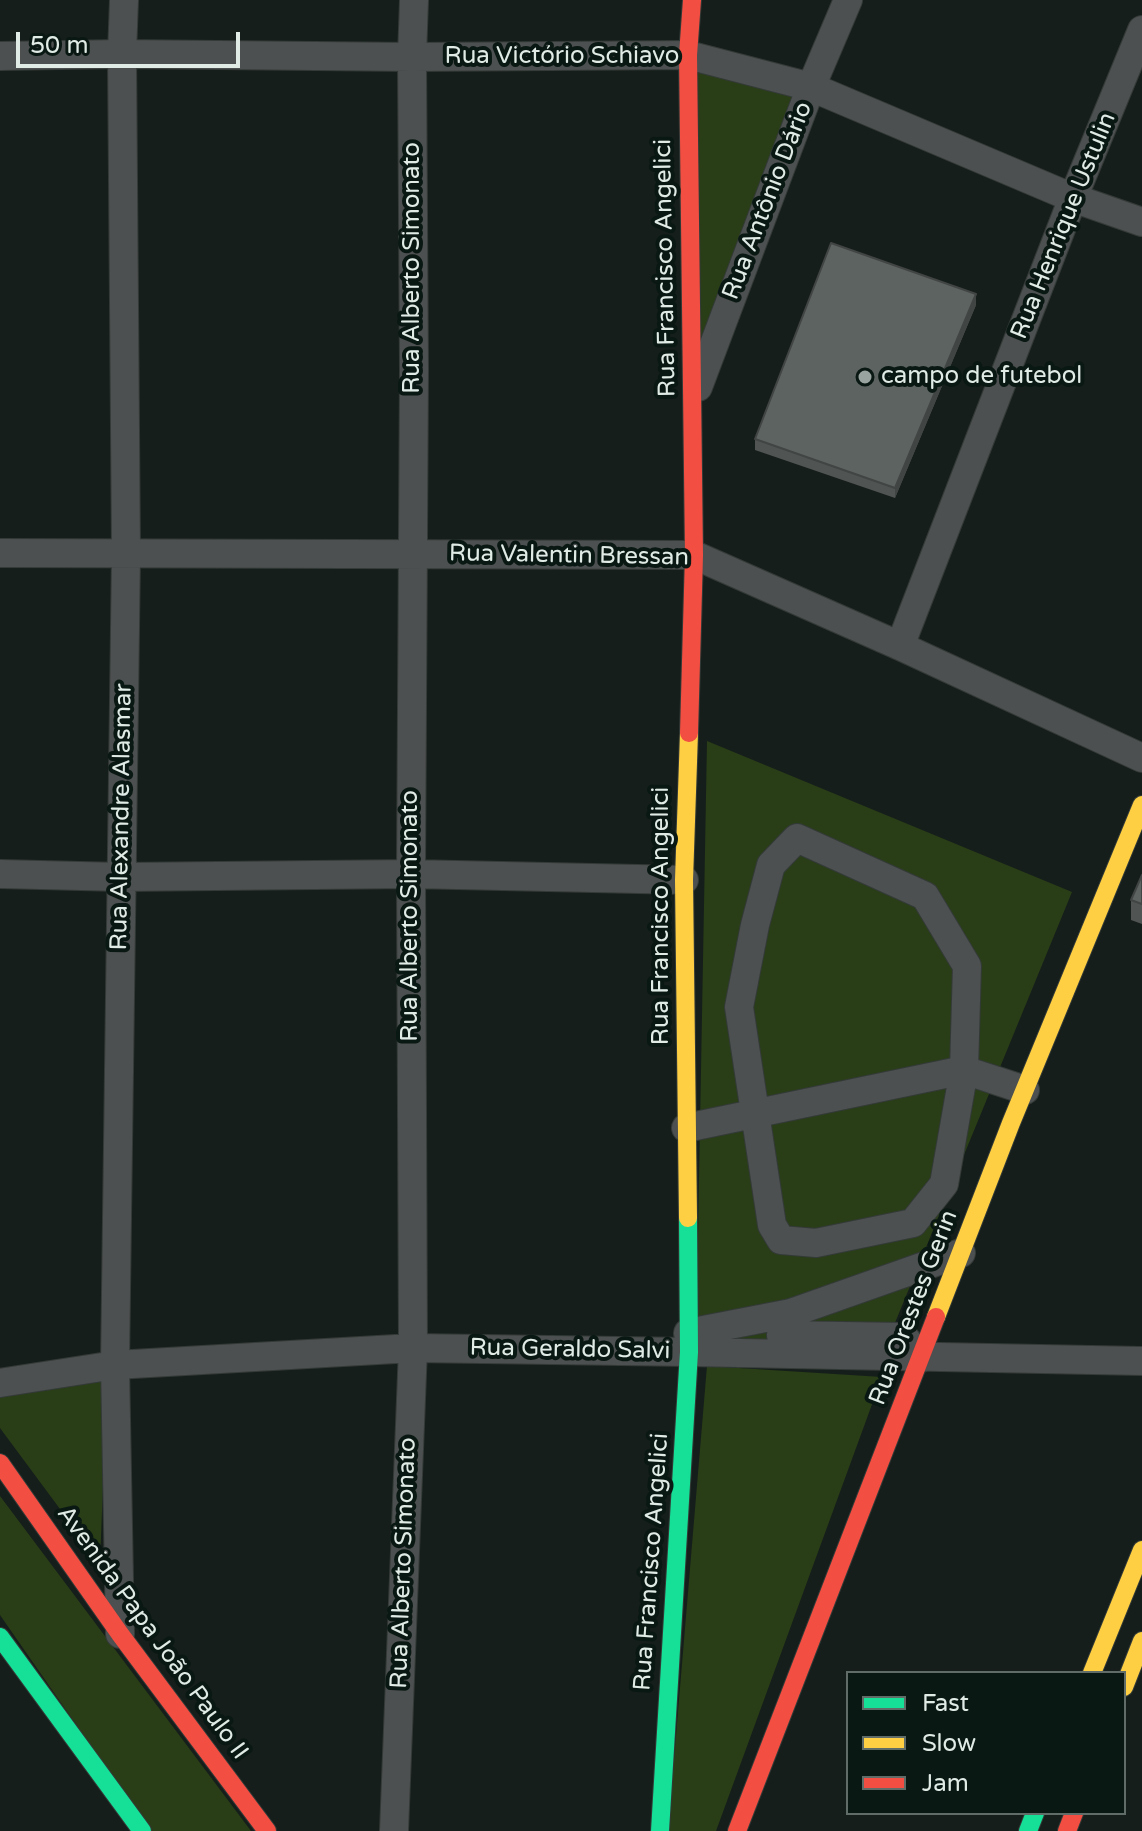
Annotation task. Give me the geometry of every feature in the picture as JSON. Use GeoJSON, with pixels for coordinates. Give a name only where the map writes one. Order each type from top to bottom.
{"type":"FeatureCollection","features":[{"type":"Feature","properties":{"kind":"street","name":"Rua Alexandre Alasmar"},"geometry":{"type":"LineString","coordinates":[[120,1634],[115,1365],[126,554],[124,0]]}},
{"type":"Feature","properties":{"kind":"street","name":"Rua Alberto Simonato"},"geometry":{"type":"LineString","coordinates":[[394,1831],[413,1348],[414,0]]}},
{"type":"Feature","properties":{"kind":"street","name":"Rua Francisco Angelici"},"geometry":{"type":"LineString","coordinates":[[660,1831],[688,1342],[684,880],[694,555],[688,55],[692,0]]}},
{"type":"Feature","properties":{"kind":"street","name":"Rua Antônio Dário"},"geometry":{"type":"LineString","coordinates":[[692,403],[811,87],[848,0]]}},
{"type":"Feature","properties":{"kind":"street","name":"Rua Henrique Ustulin"},"geometry":{"type":"LineString","coordinates":[[900,646],[1073,198],[1142,30]]}},
{"type":"Feature","properties":{"kind":"street","name":"Rua Victório Schiavo"},"geometry":{"type":"LineString","coordinates":[[0,56],[688,55],[811,87],[1073,198],[1142,222]]}},
{"type":"Feature","properties":{"kind":"street","name":"Rua Valentin Bressan"},"geometry":{"type":"LineString","coordinates":[[0,553],[694,555],[1142,758]]}},
{"type":"Feature","properties":{"kind":"street","name":"Rua Orestes Gerin"},"geometry":{"type":"LineString","coordinates":[[737,1831],[918,1342],[961,1253],[1142,805]]}},
{"type":"Feature","properties":{"kind":"street"},"geometry":{"type":"LineString","coordinates":[[797,838],[925,896],[967,966],[964,1070],[944,1184],[913,1223],[816,1243],[781,1240],[768,1213],[739,1007],[755,925],[771,865],[797,838]]}},
{"type":"Feature","properties":{"kind":"street"},"geometry":{"type":"LineString","coordinates":[[0,874],[121,877],[411,874],[684,880]]}},
{"type":"Feature","properties":{"kind":"street"},"geometry":{"type":"LineString","coordinates":[[686,1128],[964,1070],[1025,1090]]}},
{"type":"Feature","properties":{"kind":"street"},"geometry":{"type":"LineString","coordinates":[[688,1342],[791,1313],[961,1253]]}},
{"type":"Feature","properties":{"kind":"street"},"geometry":{"type":"LineString","coordinates":[[688,1342],[918,1342],[1142,1361]]}},
{"type":"Feature","properties":{"kind":"street","name":"Rua Geraldo Salvi"},"geometry":{"type":"LineString","coordinates":[[0,1383],[115,1365],[413,1348],[688,1342]]}},
{"type":"Feature","properties":{"kind":"street","name":"Avenida Papa João Paulo II"},"geometry":{"type":"LineString","coordinates":[[0,1463],[120,1634],[267,1831]]}},
{"type":"Feature","properties":{"kind":"street"},"geometry":{"type":"LineString","coordinates":[[1093,1671],[1142,1550]]}},
{"type":"Feature","properties":{"kind":"street"},"geometry":{"type":"LineString","coordinates":[[0,1637],[142,1831]]}},
{"type":"Feature","properties":{"kind":"street"},"geometry":{"type":"LineString","coordinates":[[1126,1682],[1142,1641]]}},
{"type":"Feature","properties":{"kind":"green space"},"geometry":{"type":"Polygon","coordinates":[[[691,64],[797,88],[696,366],[691,64]]]}},
{"type":"Feature","properties":{"kind":"green space"},"geometry":{"type":"Polygon","coordinates":[[[707,741],[1072,892],[883,1352],[696,1344],[707,741]]]}},
{"type":"Feature","properties":{"kind":"green space"},"geometry":{"type":"Polygon","coordinates":[[[707,1366],[882,1377],[716,1831],[668,1831],[707,1366]]]}},
{"type":"Feature","properties":{"kind":"green space"},"geometry":{"type":"Polygon","coordinates":[[[107,1378],[100,1563],[0,1428],[0,1388],[107,1378]]]}},
{"type":"Feature","properties":{"kind":"green space"},"geometry":{"type":"Polygon","coordinates":[[[0,1496],[251,1831],[150,1831],[0,1615],[0,1496]]]}},
{"type":"Feature","properties":{"kind":"building","name":"campo de futebol"},"geometry":{"type":"Polygon","coordinates":[[[831,243],[976,294],[895,488],[755,439],[831,243]]]}},
{"type":"Feature","properties":{"kind":"building"},"geometry":{"type":"Polygon","coordinates":[[[1142,875],[1142,904],[1131,900],[1142,875]]]}},
{"type":"Feature","properties":{"kind":"traffic: fast"},"geometry":{"type":"LineString","coordinates":[[660,1831],[689,1352],[688,1218]]}},
{"type":"Feature","properties":{"kind":"traffic: fast"},"geometry":{"type":"LineString","coordinates":[[0,1637],[142,1831]]}},
{"type":"Feature","properties":{"kind":"traffic: fast"},"geometry":{"type":"LineString","coordinates":[[1028,1831],[1034,1815]]}},
{"type":"Feature","properties":{"kind":"traffic: slow"},"geometry":{"type":"LineString","coordinates":[[688,1218],[684,880],[689,733]]}},
{"type":"Feature","properties":{"kind":"traffic: slow"},"geometry":{"type":"LineString","coordinates":[[936,1317],[1011,1123],[1142,805]]}},
{"type":"Feature","properties":{"kind":"traffic: slow"},"geometry":{"type":"LineString","coordinates":[[1093,1671],[1142,1550]]}},
{"type":"Feature","properties":{"kind":"traffic: slow"},"geometry":{"type":"LineString","coordinates":[[1126,1682],[1142,1641]]}},
{"type":"Feature","properties":{"kind":"traffic: jam"},"geometry":{"type":"LineString","coordinates":[[689,733],[694,555],[688,55],[692,0]]}},
{"type":"Feature","properties":{"kind":"traffic: jam"},"geometry":{"type":"LineString","coordinates":[[737,1831],[936,1317]]}},
{"type":"Feature","properties":{"kind":"traffic: jam"},"geometry":{"type":"LineString","coordinates":[[0,1463],[120,1634],[267,1831]]}},
{"type":"Feature","properties":{"kind":"traffic: jam"},"geometry":{"type":"LineString","coordinates":[[1067,1831],[1073,1815]]}},
{"type":"Feature","properties":{"kind":"place","name":"campo de futebol"},"geometry":{"type":"Point","coordinates":[865,377]}}]}
